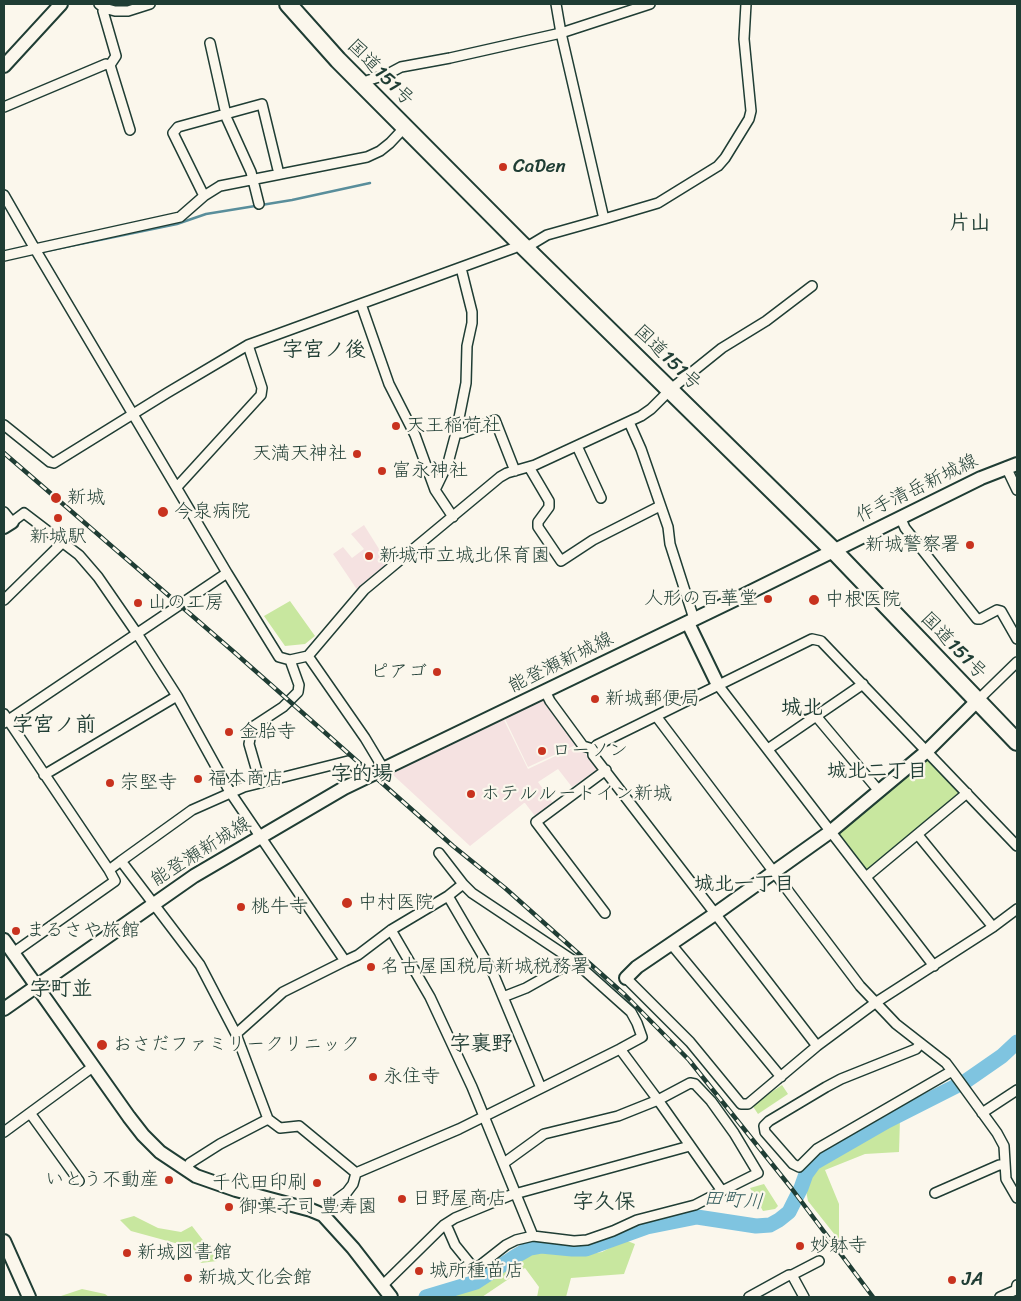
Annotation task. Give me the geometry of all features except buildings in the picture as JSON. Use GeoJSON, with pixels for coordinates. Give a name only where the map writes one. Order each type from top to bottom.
{"type":"FeatureCollection","features":[{"type":"Feature","properties":{"kind":"highway","name":"国道151号"},"geometry":{"type":"LineString","coordinates":[[288,4],[363,85],[523,246],[671,389],[834,551],[1017,742]]}},
{"type":"Feature","properties":{"kind":"main road"},"geometry":{"type":"LineString","coordinates":[[4,66],[61,4]]}},
{"type":"Feature","properties":{"kind":"main road","name":"作手清岳新城線"},"geometry":{"type":"LineString","coordinates":[[834,551],[1011,465]]}},
{"type":"Feature","properties":{"kind":"main road","name":"能登瀬新城線"},"geometry":{"type":"LineString","coordinates":[[4,1010],[194,876],[366,777],[834,551]]}},
{"type":"Feature","properties":{"kind":"main road"},"geometry":{"type":"LineString","coordinates":[[691,621],[718,685]]}},
{"type":"Feature","properties":{"kind":"main road"},"geometry":{"type":"LineString","coordinates":[[626,978],[631,971],[774,873],[830,832],[927,750],[978,700]]}},
{"type":"Feature","properties":{"kind":"main road"},"geometry":{"type":"LineString","coordinates":[[4,940],[143,1135],[164,1156],[186,1170],[210,1181],[323,1215],[353,1248],[391,1297]]}},
{"type":"Feature","properties":{"kind":"main road"},"geometry":{"type":"LineString","coordinates":[[4,1241],[29,1297]]}},
{"type":"Feature","properties":{"kind":"street"},"geometry":{"type":"LineString","coordinates":[[101,6],[128,11],[150,4]]}},
{"type":"Feature","properties":{"kind":"street"},"geometry":{"type":"LineString","coordinates":[[556,4],[604,219]]}},
{"type":"Feature","properties":{"kind":"street"},"geometry":{"type":"LineString","coordinates":[[363,85],[369,80],[386,75],[401,67],[561,33],[650,4]]}},
{"type":"Feature","properties":{"kind":"street"},"geometry":{"type":"LineString","coordinates":[[4,425],[54,464],[133,414],[248,346],[514,248],[532,244],[547,235],[658,203],[718,166],[749,119],[751,111],[744,39],[746,4]]}},
{"type":"Feature","properties":{"kind":"street"},"geometry":{"type":"LineString","coordinates":[[101,6],[116,56],[110,65]]}},
{"type":"Feature","properties":{"kind":"street"},"geometry":{"type":"LineString","coordinates":[[210,43],[225,115],[253,179],[258,204]]}},
{"type":"Feature","properties":{"kind":"street"},"geometry":{"type":"LineString","coordinates":[[4,106],[106,64],[110,65]]}},
{"type":"Feature","properties":{"kind":"street"},"geometry":{"type":"LineString","coordinates":[[110,65],[130,130]]}},
{"type":"Feature","properties":{"kind":"street"},"geometry":{"type":"LineString","coordinates":[[204,196],[173,132],[178,127],[262,104],[278,174]]}},
{"type":"Feature","properties":{"kind":"street"},"geometry":{"type":"LineString","coordinates":[[4,256],[37,253],[180,217],[204,196],[220,186],[367,157],[380,151],[405,127]]}},
{"type":"Feature","properties":{"kind":"street"},"geometry":{"type":"LineString","coordinates":[[4,196],[227,573],[279,657],[290,660],[308,656],[364,590],[500,477],[529,467],[577,446],[629,422],[652,408],[671,389],[722,348],[766,321],[812,286]]}},
{"type":"Feature","properties":{"kind":"street"},"geometry":{"type":"LineString","coordinates":[[435,490],[448,463],[466,383],[467,346],[472,323],[472,312],[461,268]]}},
{"type":"Feature","properties":{"kind":"street"},"geometry":{"type":"LineString","coordinates":[[361,304],[390,384],[415,435],[435,490],[453,517]]}},
{"type":"Feature","properties":{"kind":"street"},"geometry":{"type":"LineString","coordinates":[[177,487],[261,395],[262,388],[248,346]]}},
{"type":"Feature","properties":{"kind":"street"},"geometry":{"type":"LineString","coordinates":[[456,433],[462,433],[495,420],[514,471]]}},
{"type":"Feature","properties":{"kind":"street"},"geometry":{"type":"LineString","coordinates":[[629,422],[641,449],[668,527],[670,544],[691,621]]}},
{"type":"Feature","properties":{"kind":"street"},"geometry":{"type":"LineString","coordinates":[[577,446],[602,498]]}},
{"type":"Feature","properties":{"kind":"street"},"geometry":{"type":"LineString","coordinates":[[1011,465],[1017,490]]}},
{"type":"Feature","properties":{"kind":"street"},"geometry":{"type":"LineString","coordinates":[[529,467],[549,501],[549,507],[538,522],[538,527],[561,561],[592,540],[660,506]]}},
{"type":"Feature","properties":{"kind":"street"},"geometry":{"type":"LineString","coordinates":[[6,520],[24,513],[64,542],[79,555],[98,577],[177,696],[230,792],[345,961]]}},
{"type":"Feature","properties":{"kind":"street"},"geometry":{"type":"LineString","coordinates":[[901,518],[905,528],[976,619],[980,619],[997,610],[1001,611],[1017,639]]}},
{"type":"Feature","properties":{"kind":"street"},"geometry":{"type":"LineString","coordinates":[[4,600],[64,542]]}},
{"type":"Feature","properties":{"kind":"street"},"geometry":{"type":"LineString","coordinates":[[13,953],[115,881],[5,719],[227,573]]}},
{"type":"Feature","properties":{"kind":"street"},"geometry":{"type":"LineString","coordinates":[[817,1046],[593,755],[593,749],[597,745],[812,638],[821,641],[1017,846]]}},
{"type":"Feature","properties":{"kind":"street"},"geometry":{"type":"LineString","coordinates":[[308,656],[365,738],[383,768]]}},
{"type":"Feature","properties":{"kind":"street"},"geometry":{"type":"LineString","coordinates":[[260,782],[249,744],[251,733],[254,726],[283,707],[298,692],[299,685],[290,660]]}},
{"type":"Feature","properties":{"kind":"street"},"geometry":{"type":"LineString","coordinates":[[978,700],[1017,662]]}},
{"type":"Feature","properties":{"kind":"street"},"geometry":{"type":"LineString","coordinates":[[768,749],[863,684]]}},
{"type":"Feature","properties":{"kind":"street"},"geometry":{"type":"LineString","coordinates":[[718,685],[934,966]]}},
{"type":"Feature","properties":{"kind":"street"},"geometry":{"type":"LineString","coordinates":[[545,691],[550,701],[583,746],[593,749]]}},
{"type":"Feature","properties":{"kind":"street"},"geometry":{"type":"LineString","coordinates":[[44,775],[177,696]]}},
{"type":"Feature","properties":{"kind":"street"},"geometry":{"type":"LineString","coordinates":[[656,716],[860,986],[896,1024],[946,1063],[997,1133],[1004,1146],[1006,1179],[1017,1198]]}},
{"type":"Feature","properties":{"kind":"street"},"geometry":{"type":"LineString","coordinates":[[816,716],[879,791]]}},
{"type":"Feature","properties":{"kind":"street"},"geometry":{"type":"LineString","coordinates":[[109,870],[192,810],[230,792],[260,782],[348,761],[366,777]]}},
{"type":"Feature","properties":{"kind":"street"},"geometry":{"type":"LineString","coordinates":[[605,913],[536,822],[606,770]]}},
{"type":"Feature","properties":{"kind":"street"},"geometry":{"type":"LineString","coordinates":[[866,878],[967,793]]}},
{"type":"Feature","properties":{"kind":"street"},"geometry":{"type":"LineString","coordinates":[[918,835],[994,927]]}},
{"type":"Feature","properties":{"kind":"street"},"geometry":{"type":"LineString","coordinates":[[356,1173],[459,1129],[642,1038],[637,1023],[630,1012],[574,961],[472,893],[439,853]]}},
{"type":"Feature","properties":{"kind":"street"},"geometry":{"type":"LineString","coordinates":[[121,861],[155,903],[186,949],[200,965],[236,1034],[268,1119],[280,1128],[299,1126],[356,1173]]}},
{"type":"Feature","properties":{"kind":"street"},"geometry":{"type":"LineString","coordinates":[[236,1034],[282,992],[358,955],[391,930],[448,896],[463,884]]}},
{"type":"Feature","properties":{"kind":"street"},"geometry":{"type":"LineString","coordinates":[[448,896],[493,972],[541,1088]]}},
{"type":"Feature","properties":{"kind":"street"},"geometry":{"type":"LineString","coordinates":[[626,978],[690,1042],[741,1104],[748,1104],[817,1046],[875,1003],[994,927],[1017,909]]}},
{"type":"Feature","properties":{"kind":"street"},"geometry":{"type":"LineString","coordinates":[[391,930],[430,997],[484,1116],[533,1236]]}},
{"type":"Feature","properties":{"kind":"street"},"geometry":{"type":"LineString","coordinates":[[671,944],[781,1076]]}},
{"type":"Feature","properties":{"kind":"street"},"geometry":{"type":"LineString","coordinates":[[503,997],[526,988],[574,961]]}},
{"type":"Feature","properties":{"kind":"street"},"geometry":{"type":"LineString","coordinates":[[920,1044],[916,1049],[841,1079],[826,1087],[769,1121],[764,1126],[765,1132],[793,1164],[799,1167],[817,1149],[954,1074]]}},
{"type":"Feature","properties":{"kind":"street"},"geometry":{"type":"LineString","coordinates":[[620,1049],[722,1191]]}},
{"type":"Feature","properties":{"kind":"street"},"geometry":{"type":"LineString","coordinates":[[4,1132],[94,1066]]}},
{"type":"Feature","properties":{"kind":"street"},"geometry":{"type":"LineString","coordinates":[[444,1225],[472,1266],[478,1267],[506,1245],[516,1240],[533,1236],[574,1241],[587,1240],[637,1220],[695,1205],[758,1173],[734,1133],[711,1101],[695,1084],[690,1083],[658,1100],[618,1116],[544,1134],[504,1164]]}},
{"type":"Feature","properties":{"kind":"street"},"geometry":{"type":"LineString","coordinates":[[982,1113],[1017,1090]]}},
{"type":"Feature","properties":{"kind":"street"},"geometry":{"type":"LineString","coordinates":[[30,1114],[79,1182]]}},
{"type":"Feature","properties":{"kind":"street"},"geometry":{"type":"LineString","coordinates":[[186,1170],[190,1163],[220,1144],[268,1119]]}},
{"type":"Feature","properties":{"kind":"street"},"geometry":{"type":"LineString","coordinates":[[382,1286],[444,1225],[456,1218],[517,1194],[686,1147],[689,1144]]}},
{"type":"Feature","properties":{"kind":"street"},"geometry":{"type":"LineString","coordinates":[[935,1193],[999,1165],[1005,1165]]}},
{"type":"Feature","properties":{"kind":"street"},"geometry":{"type":"LineString","coordinates":[[323,1215],[332,1203],[347,1192],[353,1184],[356,1173]]}},
{"type":"Feature","properties":{"kind":"street"},"geometry":{"type":"LineString","coordinates":[[749,1297],[819,1261]]}},
{"type":"Feature","properties":{"kind":"street"},"geometry":{"type":"LineString","coordinates":[[792,1275],[804,1297]]}},
{"type":"Feature","properties":{"kind":"street"},"geometry":{"type":"LineString","coordinates":[[1000,1297],[1017,1289]]}},
{"type":"Feature","properties":{"kind":"shaded area","name":"新城市立城北保育園"},"geometry":{"type":"Polygon","coordinates":[[[364,525],[389,565],[358,591],[333,554],[343,547],[352,558],[364,549],[351,534],[364,525]]]}},
{"type":"Feature","properties":{"kind":"shaded area"},"geometry":{"type":"Polygon","coordinates":[[[545,698],[578,744],[528,767],[504,717],[545,698]]]}},
{"type":"Feature","properties":{"kind":"shaded area"},"geometry":{"type":"Polygon","coordinates":[[[503,718],[528,769],[579,745],[596,768],[596,771],[572,787],[558,769],[538,782],[553,803],[535,816],[524,803],[470,846],[392,774],[503,718]]]}},
{"type":"Feature","properties":{"kind":"green space"},"geometry":{"type":"Polygon","coordinates":[[[290,601],[315,636],[305,644],[285,646],[264,616],[290,601]]]}},
{"type":"Feature","properties":{"kind":"green space"},"geometry":{"type":"Polygon","coordinates":[[[925,760],[930,761],[959,792],[958,796],[870,870],[864,871],[838,836],[838,830],[925,760]]]}},
{"type":"Feature","properties":{"kind":"green space"},"geometry":{"type":"Polygon","coordinates":[[[782,1085],[788,1094],[758,1114],[752,1105],[782,1085]]]}},
{"type":"Feature","properties":{"kind":"green space"},"geometry":{"type":"Polygon","coordinates":[[[900,1119],[899,1152],[865,1154],[825,1170],[839,1204],[839,1240],[808,1201],[806,1191],[810,1176],[824,1164],[900,1119]]]}},
{"type":"Feature","properties":{"kind":"green space"},"geometry":{"type":"Polygon","coordinates":[[[764,1184],[778,1206],[775,1209],[763,1211],[750,1188],[764,1184]]]}},
{"type":"Feature","properties":{"kind":"green space"},"geometry":{"type":"Polygon","coordinates":[[[134,1216],[158,1228],[181,1232],[192,1226],[217,1261],[201,1263],[191,1245],[175,1243],[131,1231],[120,1220],[134,1216]]]}},
{"type":"Feature","properties":{"kind":"green space"},"geometry":{"type":"Polygon","coordinates":[[[625,1240],[635,1244],[624,1274],[571,1278],[566,1297],[537,1297],[539,1287],[525,1268],[482,1297],[454,1297],[452,1295],[484,1283],[518,1258],[532,1252],[583,1255],[602,1252],[625,1240]]]}},
{"type":"Feature","properties":{"kind":"green space"},"geometry":{"type":"Polygon","coordinates":[[[82,1289],[105,1294],[109,1297],[58,1297],[82,1289]]]}},
{"type":"Feature","properties":{"kind":"waterway"},"geometry":{"type":"LineString","coordinates":[[17,257],[177,224],[206,214],[292,200],[370,183]]}},
{"type":"Feature","properties":{"kind":"waterway","name":"田町川"},"geometry":{"type":"LineString","coordinates":[[426,1297],[476,1282],[530,1248],[541,1246],[586,1249],[647,1227],[697,1217],[756,1226],[770,1225],[789,1212],[806,1174],[814,1163],[887,1121],[966,1081],[1002,1056],[1017,1042]]}},
{"type":"Feature","properties":{"kind":"railway"},"geometry":{"type":"LineString","coordinates":[[4,453],[234,652],[453,846],[505,888],[625,995],[689,1060],[792,1189],[873,1297]]}},
{"type":"Feature","properties":{"kind":"place","name":"CaDen"},"geometry":{"type":"Point","coordinates":[503,167]}},
{"type":"Feature","properties":{"kind":"place","name":"天王稲荷社"},"geometry":{"type":"Point","coordinates":[396,426]}},
{"type":"Feature","properties":{"kind":"place","name":"天満天神社"},"geometry":{"type":"Point","coordinates":[357,454]}},
{"type":"Feature","properties":{"kind":"place","name":"富永神社"},"geometry":{"type":"Point","coordinates":[382,471]}},
{"type":"Feature","properties":{"kind":"place","name":"新城"},"geometry":{"type":"Point","coordinates":[56,498]}},
{"type":"Feature","properties":{"kind":"place","name":"今泉病院"},"geometry":{"type":"Point","coordinates":[163,512]}},
{"type":"Feature","properties":{"kind":"place","name":"新城駅"},"geometry":{"type":"Point","coordinates":[58,518]}},
{"type":"Feature","properties":{"kind":"place","name":"新城警察署"},"geometry":{"type":"Point","coordinates":[970,545]}},
{"type":"Feature","properties":{"kind":"place","name":"新城市立城北保育園"},"geometry":{"type":"Point","coordinates":[369,556]}},
{"type":"Feature","properties":{"kind":"place","name":"人形の百華堂"},"geometry":{"type":"Point","coordinates":[768,599]}},
{"type":"Feature","properties":{"kind":"place","name":"中根医院"},"geometry":{"type":"Point","coordinates":[814,600]}},
{"type":"Feature","properties":{"kind":"place","name":"山の工房"},"geometry":{"type":"Point","coordinates":[138,603]}},
{"type":"Feature","properties":{"kind":"place","name":"ピアゴ"},"geometry":{"type":"Point","coordinates":[437,672]}},
{"type":"Feature","properties":{"kind":"place","name":"新城郵便局"},"geometry":{"type":"Point","coordinates":[595,699]}},
{"type":"Feature","properties":{"kind":"place","name":"金胎寺"},"geometry":{"type":"Point","coordinates":[229,732]}},
{"type":"Feature","properties":{"kind":"place","name":"ローソン"},"geometry":{"type":"Point","coordinates":[542,751]}},
{"type":"Feature","properties":{"kind":"place","name":"福本商店"},"geometry":{"type":"Point","coordinates":[198,779]}},
{"type":"Feature","properties":{"kind":"place","name":"宗堅寺"},"geometry":{"type":"Point","coordinates":[110,783]}},
{"type":"Feature","properties":{"kind":"place","name":"ホテルルートイン新城"},"geometry":{"type":"Point","coordinates":[471,794]}},
{"type":"Feature","properties":{"kind":"place","name":"中村医院"},"geometry":{"type":"Point","coordinates":[347,903]}},
{"type":"Feature","properties":{"kind":"place","name":"桃牛寺"},"geometry":{"type":"Point","coordinates":[241,907]}},
{"type":"Feature","properties":{"kind":"place","name":"まるさや旅館"},"geometry":{"type":"Point","coordinates":[16,931]}},
{"type":"Feature","properties":{"kind":"place","name":"名古屋国税局新城税務署"},"geometry":{"type":"Point","coordinates":[371,967]}},
{"type":"Feature","properties":{"kind":"place","name":"おさだファミリークリニック"},"geometry":{"type":"Point","coordinates":[102,1045]}},
{"type":"Feature","properties":{"kind":"place","name":"永住寺"},"geometry":{"type":"Point","coordinates":[373,1077]}},
{"type":"Feature","properties":{"kind":"place","name":"いとう不動産"},"geometry":{"type":"Point","coordinates":[169,1180]}},
{"type":"Feature","properties":{"kind":"place","name":"千代田印刷"},"geometry":{"type":"Point","coordinates":[317,1183]}},
{"type":"Feature","properties":{"kind":"place","name":"日野屋商店"},"geometry":{"type":"Point","coordinates":[402,1199]}},
{"type":"Feature","properties":{"kind":"place","name":"御菓子司 豊寿園"},"geometry":{"type":"Point","coordinates":[229,1207]}},
{"type":"Feature","properties":{"kind":"place","name":"妙躰寺"},"geometry":{"type":"Point","coordinates":[800,1246]}},
{"type":"Feature","properties":{"kind":"place","name":"新城図書館"},"geometry":{"type":"Point","coordinates":[127,1253]}},
{"type":"Feature","properties":{"kind":"place","name":"城所種苗店"},"geometry":{"type":"Point","coordinates":[419,1271]}},
{"type":"Feature","properties":{"kind":"place","name":"新城文化会館"},"geometry":{"type":"Point","coordinates":[188,1278]}},
{"type":"Feature","properties":{"kind":"place","name":"JA"},"geometry":{"type":"Point","coordinates":[952,1280]}},
{"type":"Feature","properties":{"kind":"district","name":"片山"},"geometry":{"type":"Point","coordinates":[970,224]}},
{"type":"Feature","properties":{"kind":"district","name":"字宮ノ後"},"geometry":{"type":"Point","coordinates":[324,351]}},
{"type":"Feature","properties":{"kind":"district","name":"城北"},"geometry":{"type":"Point","coordinates":[802,709]}},
{"type":"Feature","properties":{"kind":"district","name":"字宮ノ前"},"geometry":{"type":"Point","coordinates":[54,726]}},
{"type":"Feature","properties":{"kind":"district","name":"城北二丁目"},"geometry":{"type":"Point","coordinates":[877,772]}},
{"type":"Feature","properties":{"kind":"district","name":"字的場"},"geometry":{"type":"Point","coordinates":[362,775]}},
{"type":"Feature","properties":{"kind":"district","name":"城北一丁目"},"geometry":{"type":"Point","coordinates":[744,885]}},
{"type":"Feature","properties":{"kind":"district","name":"字町並"},"geometry":{"type":"Point","coordinates":[61,990]}},
{"type":"Feature","properties":{"kind":"district","name":"字裏野"},"geometry":{"type":"Point","coordinates":[481,1045]}},
{"type":"Feature","properties":{"kind":"district","name":"字久保"},"geometry":{"type":"Point","coordinates":[604,1203]}}]}
